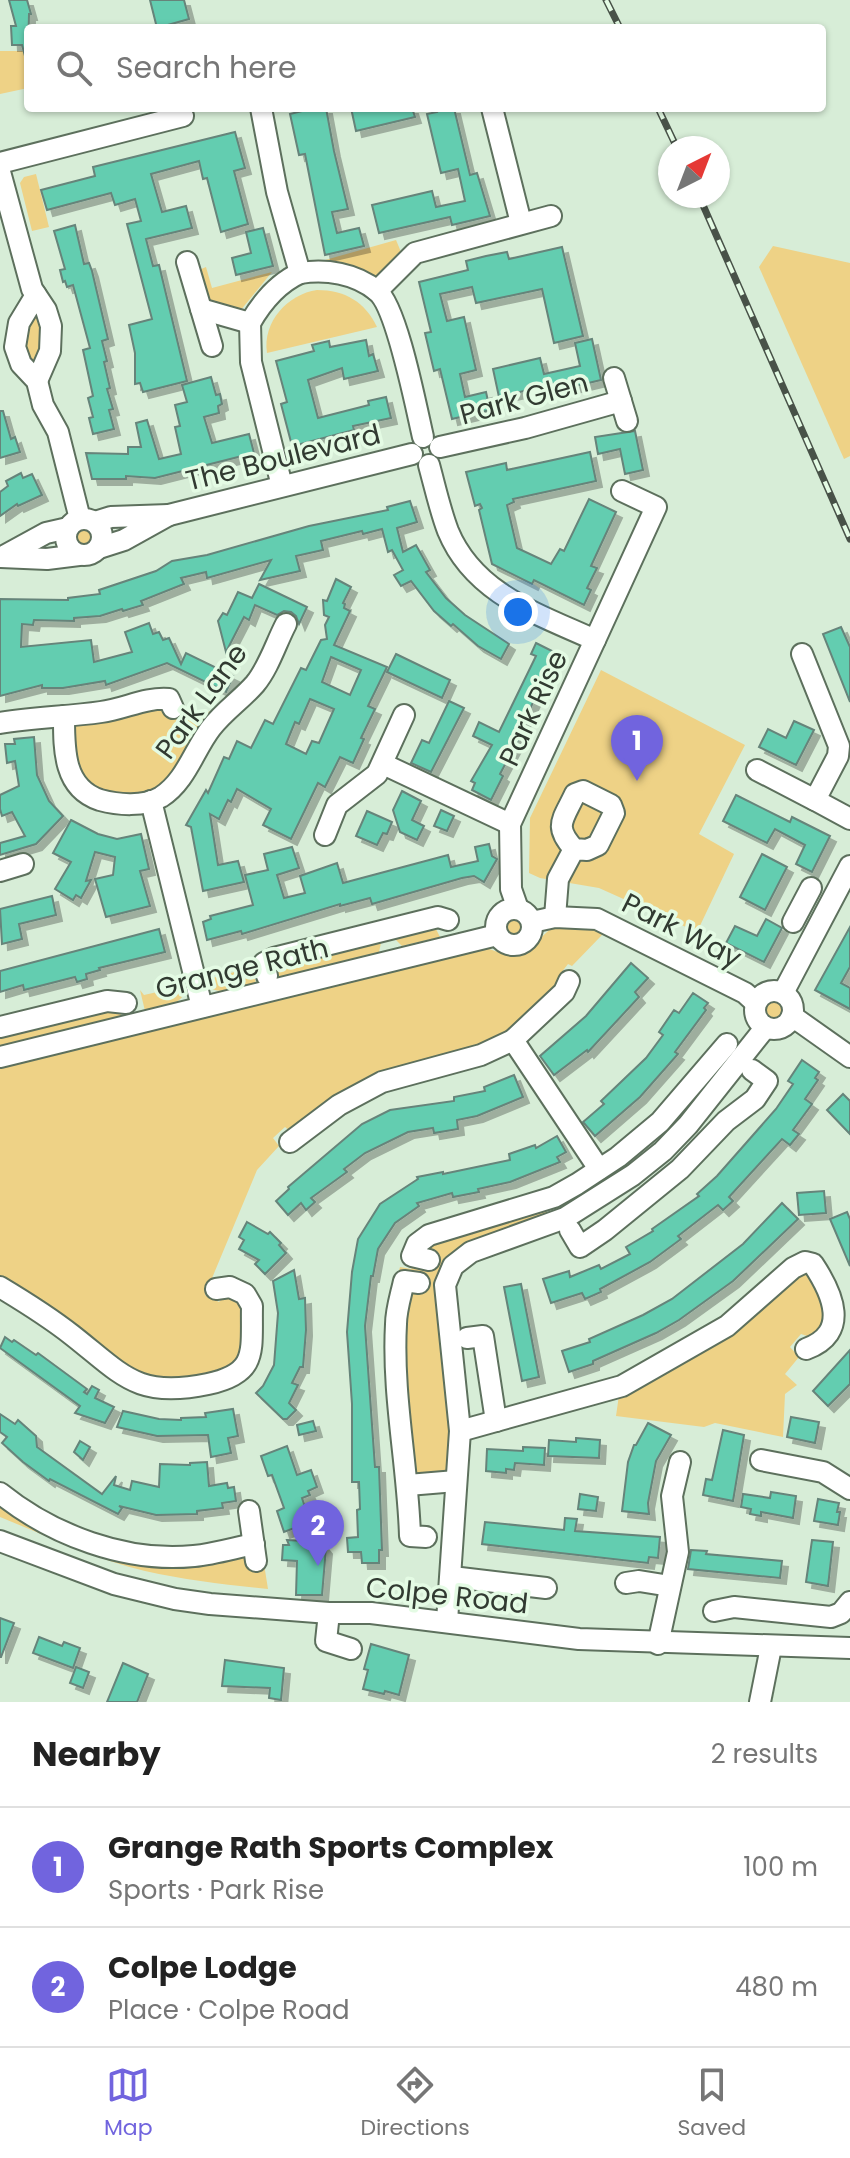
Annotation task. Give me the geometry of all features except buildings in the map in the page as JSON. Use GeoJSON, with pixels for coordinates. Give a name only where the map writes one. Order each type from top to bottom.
{"type":"FeatureCollection","features":[{"type":"Feature","properties":{"kind":"street"},"geometry":{"type":"LineString","coordinates":[[262,112],[277,192],[300,273]]}},
{"type":"Feature","properties":{"kind":"street"},"geometry":{"type":"LineString","coordinates":[[493,112],[521,223]]}},
{"type":"Feature","properties":{"kind":"street"},"geometry":{"type":"LineString","coordinates":[[0,163],[153,116],[183,116]]}},
{"type":"Feature","properties":{"kind":"street"},"geometry":{"type":"LineString","coordinates":[[0,172],[27,274],[46,310],[52,336],[50,351],[37,381]]}},
{"type":"Feature","properties":{"kind":"street"},"geometry":{"type":"LineString","coordinates":[[282,486],[251,362],[250,323],[269,296],[300,273],[332,272],[345,275],[377,291],[415,253],[551,216]]}},
{"type":"Feature","properties":{"kind":"street"},"geometry":{"type":"LineString","coordinates":[[187,262],[212,346]]}},
{"type":"Feature","properties":{"kind":"street","name":"Park Rise"},"geometry":{"type":"LineString","coordinates":[[377,291],[395,327],[448,530],[462,557],[478,577],[502,596],[595,640],[510,824],[511,889],[525,916]]}},
{"type":"Feature","properties":{"kind":"street"},"geometry":{"type":"LineString","coordinates":[[36,295],[19,323],[15,347],[21,364],[37,381],[43,405],[58,432],[81,523],[67,544],[89,552],[102,531],[81,523]]}},
{"type":"Feature","properties":{"kind":"street"},"geometry":{"type":"LineString","coordinates":[[201,309],[250,323]]}},
{"type":"Feature","properties":{"kind":"street","name":"Park Glen"},"geometry":{"type":"LineString","coordinates":[[426,451],[525,428],[624,411],[614,378]]}},
{"type":"Feature","properties":{"kind":"street","name":"The Boulevard"},"geometry":{"type":"LineString","coordinates":[[1,558],[46,533],[81,523],[111,517],[169,515],[426,451]]}},
{"type":"Feature","properties":{"kind":"street"},"geometry":{"type":"LineString","coordinates":[[595,640],[656,507],[622,491]]}},
{"type":"Feature","properties":{"kind":"street","name":"The Boulevard"},"geometry":{"type":"LineString","coordinates":[[1,558],[47,559],[89,552],[124,540],[169,515]]}},
{"type":"Feature","properties":{"kind":"street","name":"Park Lane"},"geometry":{"type":"LineString","coordinates":[[151,801],[172,788],[210,729],[257,681],[286,624]]}},
{"type":"Feature","properties":{"kind":"street"},"geometry":{"type":"LineString","coordinates":[[802,654],[839,746],[838,756],[815,800]]}},
{"type":"Feature","properties":{"kind":"street","name":"Park Lane"},"geometry":{"type":"LineString","coordinates":[[0,723],[33,717],[104,712],[152,698],[169,699],[173,708]]}},
{"type":"Feature","properties":{"kind":"street"},"geometry":{"type":"LineString","coordinates":[[325,835],[337,805],[372,781],[383,764],[404,715]]}},
{"type":"Feature","properties":{"kind":"street"},"geometry":{"type":"LineString","coordinates":[[64,716],[67,766],[82,789],[114,803],[151,801],[202,1007]]}},
{"type":"Feature","properties":{"kind":"street"},"geometry":{"type":"LineString","coordinates":[[383,764],[510,824]]}},
{"type":"Feature","properties":{"kind":"street"},"geometry":{"type":"LineString","coordinates":[[757,770],[850,819]]}},
{"type":"Feature","properties":{"kind":"street"},"geometry":{"type":"LineString","coordinates":[[555,917],[558,879],[574,849]]}},
{"type":"Feature","properties":{"kind":"street"},"geometry":{"type":"LineString","coordinates":[[0,871],[23,864]]}},
{"type":"Feature","properties":{"kind":"street"},"geometry":{"type":"LineString","coordinates":[[783,993],[850,866]]}},
{"type":"Feature","properties":{"kind":"street"},"geometry":{"type":"LineString","coordinates":[[802,905],[824,916]]}},
{"type":"Feature","properties":{"kind":"street"},"geometry":{"type":"LineString","coordinates":[[502,913],[525,916],[532,934],[518,946],[505,944],[497,935],[496,923],[502,913]]}},
{"type":"Feature","properties":{"kind":"street","name":"Park Way"},"geometry":{"type":"LineString","coordinates":[[525,916],[583,917],[610,924],[745,993],[756,1003]]}},
{"type":"Feature","properties":{"kind":"street"},"geometry":{"type":"LineString","coordinates":[[265,969],[274,958],[438,917],[448,920]]}},
{"type":"Feature","properties":{"kind":"street"},"geometry":{"type":"LineString","coordinates":[[386,929],[393,959]]}},
{"type":"Feature","properties":{"kind":"street","name":"Grange Rath"},"geometry":{"type":"LineString","coordinates":[[0,1057],[497,935]]}},
{"type":"Feature","properties":{"kind":"street"},"geometry":{"type":"LineString","coordinates":[[290,1142],[339,1105],[382,1082],[481,1055],[513,1040],[564,992],[569,981]]}},
{"type":"Feature","properties":{"kind":"street"},"geometry":{"type":"LineString","coordinates":[[765,993],[783,993],[791,1001],[792,1016],[784,1027],[765,1028],[757,1020],[756,1003],[765,993]]}},
{"type":"Feature","properties":{"kind":"street"},"geometry":{"type":"LineString","coordinates":[[0,1027],[107,1001],[126,1003]]}},
{"type":"Feature","properties":{"kind":"street"},"geometry":{"type":"LineString","coordinates":[[792,1016],[850,1057]]}},
{"type":"Feature","properties":{"kind":"street"},"geometry":{"type":"LineString","coordinates":[[447,1621],[460,1431],[445,1285],[453,1266],[471,1252],[568,1224],[633,1175],[663,1151],[688,1125],[765,1028]]}},
{"type":"Feature","properties":{"kind":"street"},"geometry":{"type":"LineString","coordinates":[[513,1040],[599,1169]]}},
{"type":"Feature","properties":{"kind":"street"},"geometry":{"type":"LineString","coordinates":[[429,1260],[412,1256],[417,1244],[429,1235],[554,1197],[599,1169],[660,1122],[727,1044]]}},
{"type":"Feature","properties":{"kind":"street"},"geometry":{"type":"LineString","coordinates":[[554,1197],[580,1247],[680,1169],[726,1121],[755,1099],[767,1081],[752,1070]]}},
{"type":"Feature","properties":{"kind":"street"},"geometry":{"type":"LineString","coordinates":[[663,1151],[680,1169]]}},
{"type":"Feature","properties":{"kind":"street"},"geometry":{"type":"LineString","coordinates":[[460,1431],[622,1386],[727,1326],[793,1268],[805,1262],[813,1264],[822,1277],[837,1312],[827,1336],[806,1349]]}},
{"type":"Feature","properties":{"kind":"street"},"geometry":{"type":"LineString","coordinates":[[419,1283],[404,1281],[396,1322],[397,1378],[410,1536],[426,1537]]}},
{"type":"Feature","properties":{"kind":"street"},"geometry":{"type":"LineString","coordinates":[[0,1287],[71,1334],[124,1377],[144,1386],[173,1389],[230,1379],[242,1371],[249,1359],[252,1306],[249,1300],[230,1287],[216,1289]]}},
{"type":"Feature","properties":{"kind":"street"},"geometry":{"type":"LineString","coordinates":[[467,1338],[483,1336],[496,1421]]}},
{"type":"Feature","properties":{"kind":"street"},"geometry":{"type":"LineString","coordinates":[[761,1460],[823,1472],[850,1489]]}},
{"type":"Feature","properties":{"kind":"street"},"geometry":{"type":"LineString","coordinates":[[658,1644],[678,1552],[682,1496],[680,1462]]}},
{"type":"Feature","properties":{"kind":"street"},"geometry":{"type":"LineString","coordinates":[[408,1485],[456,1481]]}},
{"type":"Feature","properties":{"kind":"street"},"geometry":{"type":"LineString","coordinates":[[0,1493],[29,1514],[56,1528],[119,1550],[180,1557],[255,1552],[249,1511]]}},
{"type":"Feature","properties":{"kind":"street","name":"Colpe Road"},"geometry":{"type":"LineString","coordinates":[[0,1541],[95,1578],[175,1599],[329,1613],[371,1613],[579,1639],[850,1648]]}},
{"type":"Feature","properties":{"kind":"street"},"geometry":{"type":"LineString","coordinates":[[452,1577],[546,1588]]}},
{"type":"Feature","properties":{"kind":"street"},"geometry":{"type":"LineString","coordinates":[[626,1583],[639,1581],[670,1586]]}},
{"type":"Feature","properties":{"kind":"street"},"geometry":{"type":"LineString","coordinates":[[714,1611],[734,1607],[831,1617],[841,1613],[850,1602]]}},
{"type":"Feature","properties":{"kind":"street"},"geometry":{"type":"LineString","coordinates":[[329,1613],[326,1641],[351,1649]]}},
{"type":"Feature","properties":{"kind":"street"},"geometry":{"type":"LineString","coordinates":[[760,1702],[771,1647]]}},
{"type":"Feature","properties":{"kind":"shaded area"},"geometry":{"type":"Polygon","coordinates":[[[0,51],[24,51],[24,89],[0,94],[0,51]]]}},
{"type":"Feature","properties":{"kind":"shaded area"},"geometry":{"type":"Polygon","coordinates":[[[36,174],[49,227],[32,231],[20,183],[24,177],[36,174]]]}},
{"type":"Feature","properties":{"kind":"shaded area"},"geometry":{"type":"Polygon","coordinates":[[[396,240],[401,252],[374,278],[311,264],[396,240]]]}},
{"type":"Feature","properties":{"kind":"shaded area"},"geometry":{"type":"Polygon","coordinates":[[[773,246],[850,263],[850,456],[844,459],[759,267],[773,246]]]}},
{"type":"Feature","properties":{"kind":"shaded area"},"geometry":{"type":"Polygon","coordinates":[[[206,267],[212,288],[272,272],[240,311],[205,299],[199,270],[206,267]]]}},
{"type":"Feature","properties":{"kind":"shaded area"},"geometry":{"type":"Polygon","coordinates":[[[317,290],[336,292],[353,299],[377,327],[267,353],[269,331],[279,311],[296,297],[317,290]]]}},
{"type":"Feature","properties":{"kind":"shaded area"},"geometry":{"type":"Polygon","coordinates":[[[38,312],[42,315],[44,348],[34,364],[23,355],[27,320],[38,312]]]}},
{"type":"Feature","properties":{"kind":"shaded area"},"geometry":{"type":"Polygon","coordinates":[[[84,526],[92,529],[95,537],[92,545],[84,548],[76,545],[73,537],[76,529],[84,526]]]}},
{"type":"Feature","properties":{"kind":"shaded area"},"geometry":{"type":"Polygon","coordinates":[[[601,670],[745,745],[699,834],[734,854],[697,932],[599,888],[540,878],[529,873],[530,818],[601,670]]]}},
{"type":"Feature","properties":{"kind":"shaded area"},"geometry":{"type":"Polygon","coordinates":[[[151,704],[183,708],[189,721],[219,707],[175,772],[145,794],[128,798],[108,795],[80,779],[70,731],[75,723],[151,704]]]}},
{"type":"Feature","properties":{"kind":"shaded area"},"geometry":{"type":"Polygon","coordinates":[[[514,916],[522,919],[525,927],[522,935],[514,938],[506,935],[503,927],[506,919],[514,916]]]}},
{"type":"Feature","properties":{"kind":"shaded area"},"geometry":{"type":"Polygon","coordinates":[[[557,925],[598,928],[610,935],[602,935],[572,966],[568,964],[561,973],[563,981],[506,1035],[290,1131],[285,1127],[273,1138],[279,1146],[257,1170],[205,1295],[219,1302],[227,1293],[244,1304],[245,1351],[232,1371],[169,1381],[128,1371],[0,1280],[0,1067],[478,946],[517,955],[557,925]]]}},
{"type":"Feature","properties":{"kind":"shaded area"},"geometry":{"type":"Polygon","coordinates":[[[435,927],[440,937],[402,946],[394,938],[397,933],[435,927]]]}},
{"type":"Feature","properties":{"kind":"shaded area"},"geometry":{"type":"Polygon","coordinates":[[[377,940],[381,943],[379,952],[275,978],[277,965],[377,940]]]}},
{"type":"Feature","properties":{"kind":"shaded area"},"geometry":{"type":"Polygon","coordinates":[[[252,967],[256,983],[228,991],[214,990],[202,981],[252,967]]]}},
{"type":"Feature","properties":{"kind":"shaded area"},"geometry":{"type":"Polygon","coordinates":[[[188,985],[177,1001],[145,1011],[140,990],[144,995],[188,985]]]}},
{"type":"Feature","properties":{"kind":"shaded area"},"geometry":{"type":"Polygon","coordinates":[[[775,998],[783,1001],[786,1009],[783,1017],[775,1020],[767,1017],[764,1009],[767,1001],[775,998]]]}},
{"type":"Feature","properties":{"kind":"shaded area"},"geometry":{"type":"Polygon","coordinates":[[[119,1008],[122,1018],[0,1048],[0,1033],[119,1008]]]}},
{"type":"Feature","properties":{"kind":"shaded area"},"geometry":{"type":"Polygon","coordinates":[[[545,1208],[548,1214],[454,1250],[445,1262],[451,1448],[448,1467],[443,1475],[419,1475],[414,1470],[403,1360],[408,1295],[419,1290],[398,1274],[400,1267],[411,1269],[425,1254],[428,1243],[545,1208]]]}},
{"type":"Feature","properties":{"kind":"shaded area"},"geometry":{"type":"Polygon","coordinates":[[[805,1270],[811,1272],[830,1317],[813,1338],[801,1334],[790,1347],[799,1357],[785,1374],[797,1385],[785,1394],[783,1437],[715,1423],[704,1427],[616,1416],[619,1395],[702,1352],[805,1270]]]}},
{"type":"Feature","properties":{"kind":"shaded area"},"geometry":{"type":"Polygon","coordinates":[[[0,1499],[66,1539],[244,1555],[264,1564],[268,1589],[176,1577],[108,1560],[0,1517],[0,1499]]]}},
{"type":"Feature","properties":{"kind":"railway"},"geometry":{"type":"LineString","coordinates":[[606,0],[618,24]]}},
{"type":"Feature","properties":{"kind":"railway"},"geometry":{"type":"LineString","coordinates":[[660,112],[671,136]]}},
{"type":"Feature","properties":{"kind":"railway"},"geometry":{"type":"LineString","coordinates":[[704,208],[850,539]]}},
{"type":"Feature","properties":{"kind":"place","name":"Grange Rath Sports Complex"},"geometry":{"type":"Point","coordinates":[637,781]}},
{"type":"Feature","properties":{"kind":"place","name":"Colpe Lodge"},"geometry":{"type":"Point","coordinates":[318,1566]}}]}
